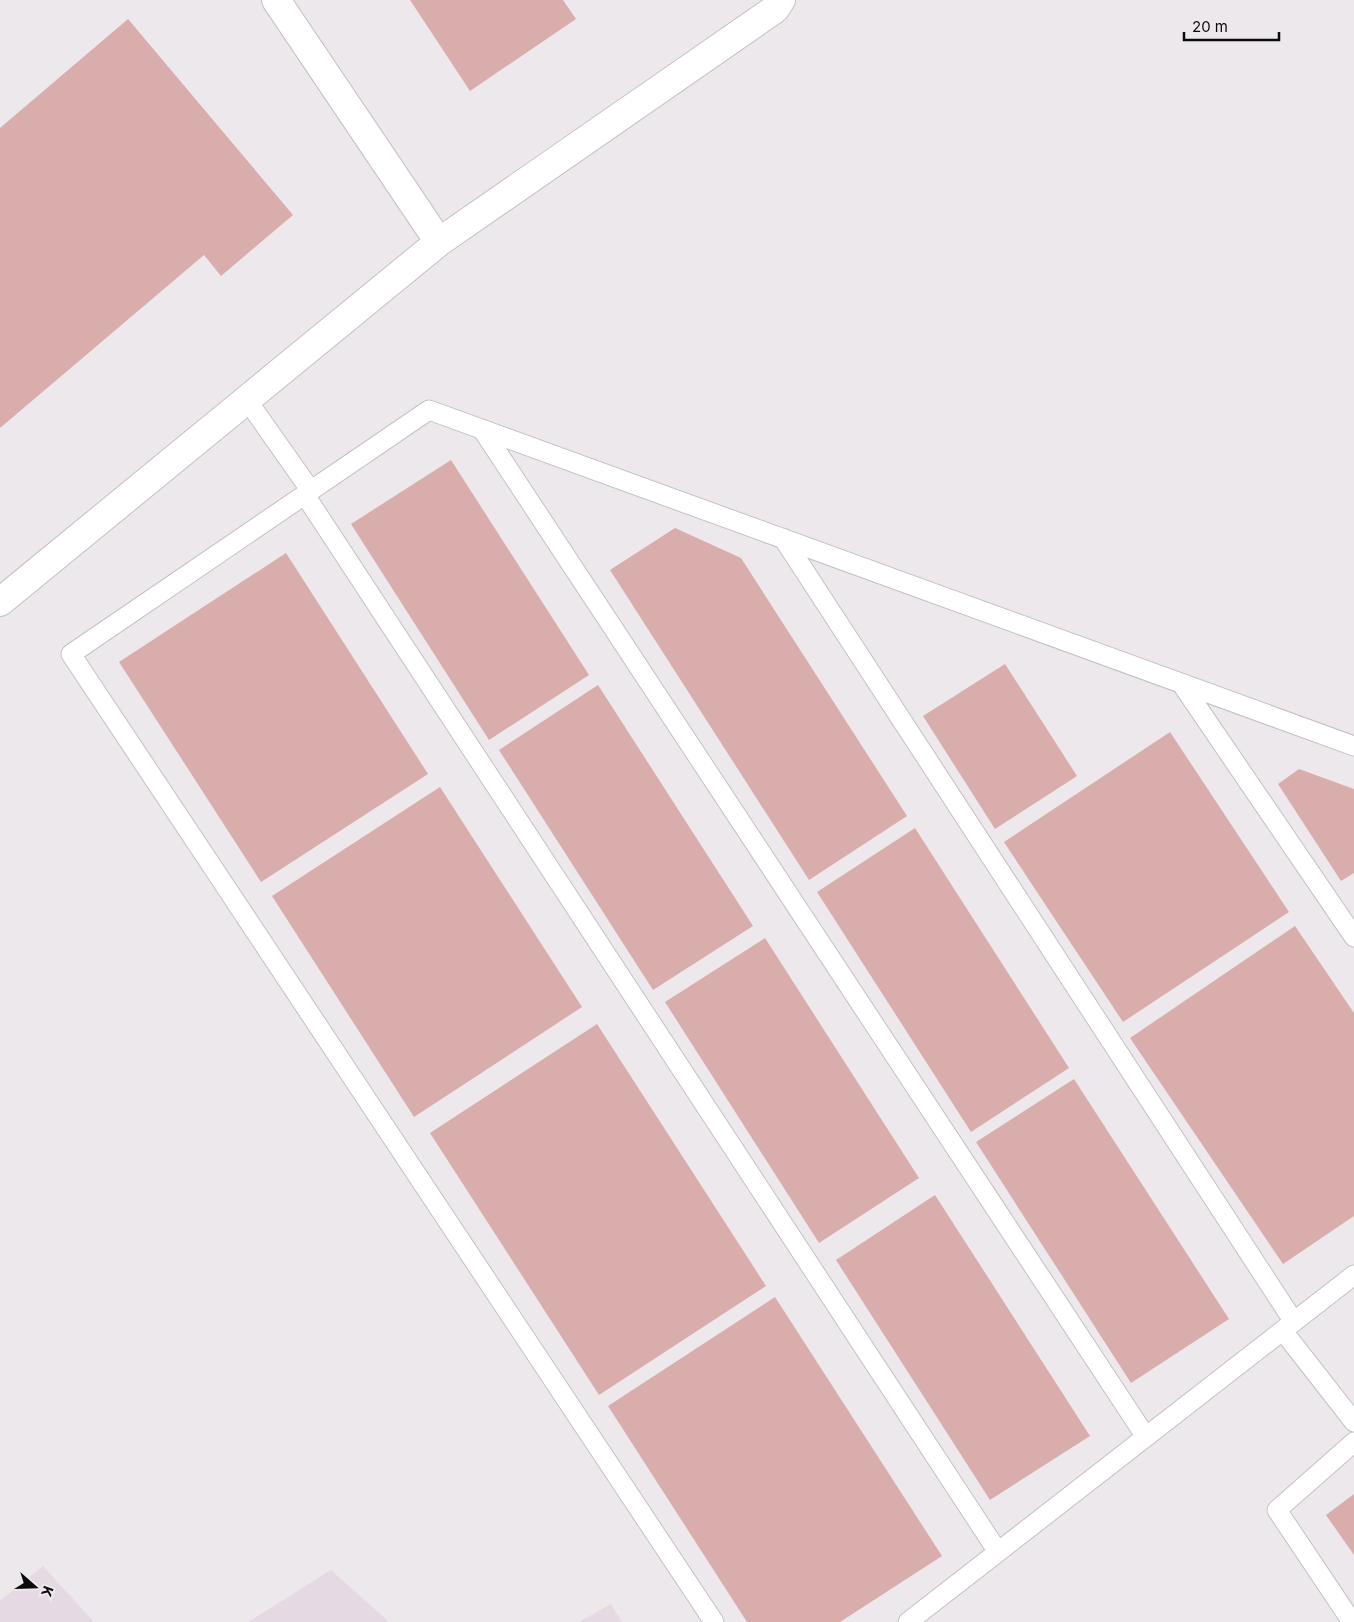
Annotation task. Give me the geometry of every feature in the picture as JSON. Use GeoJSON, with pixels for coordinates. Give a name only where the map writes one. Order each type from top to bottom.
{"type":"FeatureCollection","features":[{"type":"Feature","properties":{"kind":"street"},"geometry":{"type":"LineString","coordinates":[[276,0],[439,242]]}},
{"type":"Feature","properties":{"kind":"street"},"geometry":{"type":"LineString","coordinates":[[0,602],[439,242],[775,9],[781,0]]}},
{"type":"Feature","properties":{"kind":"lane"},"geometry":{"type":"LineString","coordinates":[[248,400],[998,1552]]}},
{"type":"Feature","properties":{"kind":"lane"},"geometry":{"type":"LineString","coordinates":[[714,1622],[71,654],[429,410],[1354,746]]}},
{"type":"Feature","properties":{"kind":"lane"},"geometry":{"type":"LineString","coordinates":[[482,429],[1146,1437]]}},
{"type":"Feature","properties":{"kind":"lane"},"geometry":{"type":"LineString","coordinates":[[783,538],[1288,1326],[1354,1422]]}},
{"type":"Feature","properties":{"kind":"lane"},"geometry":{"type":"LineString","coordinates":[[1181,683],[1354,937]]}},
{"type":"Feature","properties":{"kind":"lane"},"geometry":{"type":"LineString","coordinates":[[908,1622],[1354,1275]]}},
{"type":"Feature","properties":{"kind":"lane"},"geometry":{"type":"LineString","coordinates":[[1352,1622],[1277,1510],[1354,1442]]}},
{"type":"Feature","properties":{"kind":"shaded area"},"geometry":{"type":"Polygon","coordinates":[[[43,1566],[94,1622],[0,1622],[0,1601],[43,1566]]]}},
{"type":"Feature","properties":{"kind":"shaded area"},"geometry":{"type":"Polygon","coordinates":[[[331,1570],[389,1622],[248,1622],[331,1570]]]}},
{"type":"Feature","properties":{"kind":"shaded area"},"geometry":{"type":"Polygon","coordinates":[[[611,1604],[622,1622],[579,1622],[611,1604]]]}},
{"type":"Feature","properties":{"kind":"building"},"geometry":{"type":"Polygon","coordinates":[[[410,0],[563,0],[576,19],[470,91],[410,0]]]}},
{"type":"Feature","properties":{"kind":"building"},"geometry":{"type":"Polygon","coordinates":[[[128,19],[293,215],[221,276],[204,255],[0,428],[0,128],[128,19]]]}},
{"type":"Feature","properties":{"kind":"building"},"geometry":{"type":"Polygon","coordinates":[[[451,460],[589,675],[489,740],[351,524],[451,460]]]}},
{"type":"Feature","properties":{"kind":"building"},"geometry":{"type":"Polygon","coordinates":[[[675,528],[741,558],[907,816],[809,880],[610,570],[675,528]]]}},
{"type":"Feature","properties":{"kind":"building"},"geometry":{"type":"Polygon","coordinates":[[[286,553],[428,774],[261,882],[119,662],[286,553]]]}},
{"type":"Feature","properties":{"kind":"building"},"geometry":{"type":"Polygon","coordinates":[[[1005,664],[1077,776],[995,829],[923,716],[1005,664]]]}},
{"type":"Feature","properties":{"kind":"building"},"geometry":{"type":"Polygon","coordinates":[[[598,685],[753,926],[653,990],[499,750],[598,685]]]}},
{"type":"Feature","properties":{"kind":"building"},"geometry":{"type":"Polygon","coordinates":[[[1170,732],[1289,912],[1123,1022],[1004,842],[1170,732]]]}},
{"type":"Feature","properties":{"kind":"building"},"geometry":{"type":"Polygon","coordinates":[[[1299,769],[1354,789],[1354,873],[1341,881],[1278,784],[1299,769]]]}},
{"type":"Feature","properties":{"kind":"building"},"geometry":{"type":"Polygon","coordinates":[[[440,787],[582,1007],[414,1117],[272,896],[440,787]]]}},
{"type":"Feature","properties":{"kind":"building"},"geometry":{"type":"Polygon","coordinates":[[[915,828],[1069,1068],[971,1132],[817,892],[915,828]]]}},
{"type":"Feature","properties":{"kind":"building"},"geometry":{"type":"Polygon","coordinates":[[[1295,926],[1354,1013],[1354,1216],[1283,1264],[1130,1038],[1295,926]]]}},
{"type":"Feature","properties":{"kind":"building"},"geometry":{"type":"Polygon","coordinates":[[[765,938],[919,1178],[819,1243],[665,1002],[765,938]]]}},
{"type":"Feature","properties":{"kind":"building"},"geometry":{"type":"Polygon","coordinates":[[[597,1024],[766,1286],[599,1395],[430,1133],[597,1024]]]}},
{"type":"Feature","properties":{"kind":"building"},"geometry":{"type":"Polygon","coordinates":[[[1074,1079],[1229,1319],[1131,1383],[976,1142],[1074,1079]]]}},
{"type":"Feature","properties":{"kind":"building"},"geometry":{"type":"Polygon","coordinates":[[[935,1195],[1090,1436],[990,1500],[836,1260],[935,1195]]]}},
{"type":"Feature","properties":{"kind":"building"},"geometry":{"type":"Polygon","coordinates":[[[775,1297],[942,1556],[840,1622],[747,1622],[608,1406],[775,1297]]]}},
{"type":"Feature","properties":{"kind":"building"},"geometry":{"type":"Polygon","coordinates":[[[1354,1494],[1354,1555],[1326,1515],[1354,1494]]]}}]}
